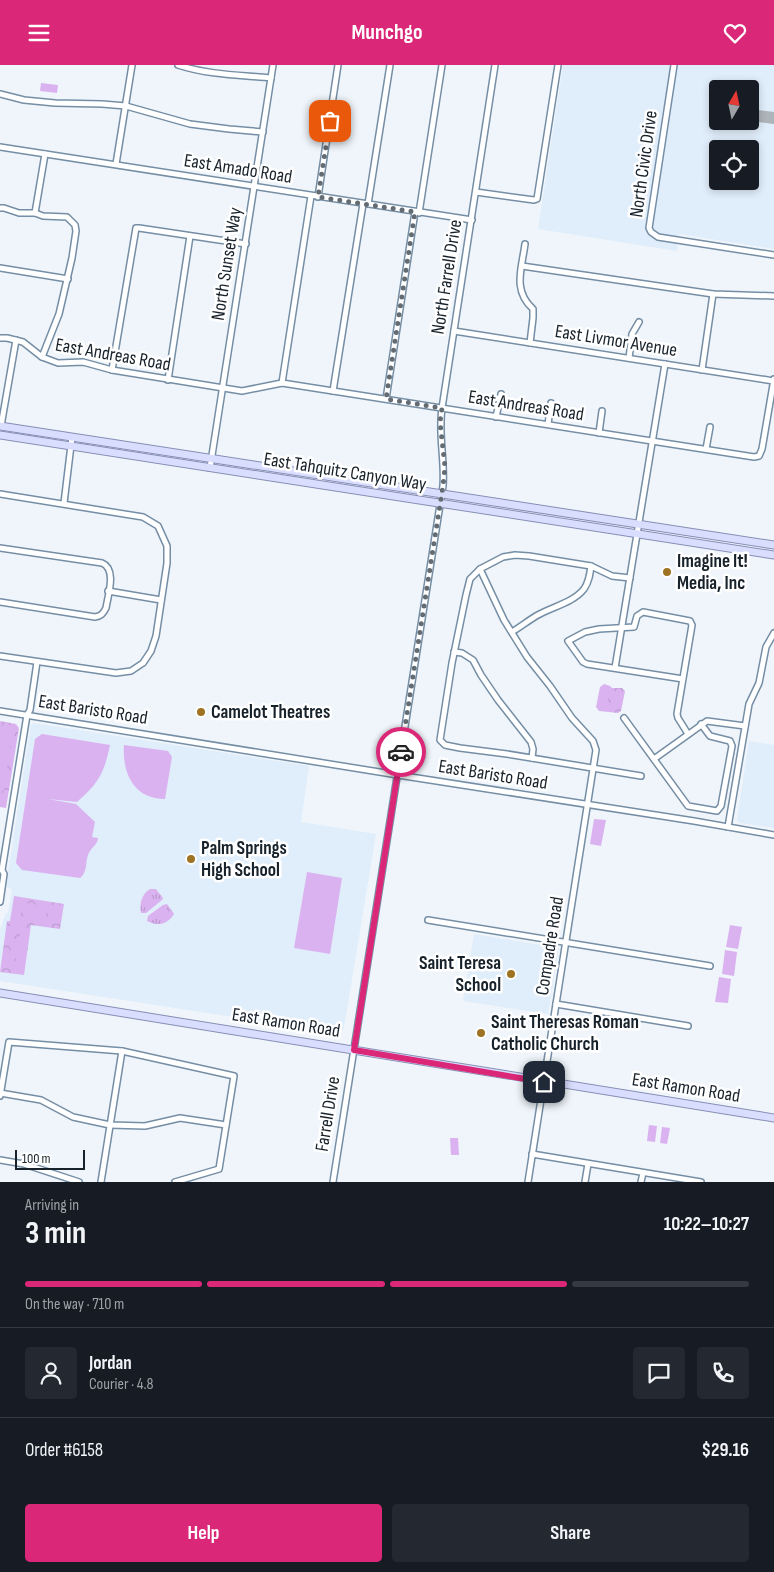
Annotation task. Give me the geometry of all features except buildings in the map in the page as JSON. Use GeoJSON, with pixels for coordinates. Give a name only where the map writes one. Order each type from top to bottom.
{"type":"FeatureCollection","features":[{"type":"Feature","properties":{"kind":"main road","name":"East Tahquitz Canyon Way"},"geometry":{"type":"LineString","coordinates":[[1,426],[774,545]]}},
{"type":"Feature","properties":{"kind":"main road","name":"East Tahquitz Canyon Way"},"geometry":{"type":"LineString","coordinates":[[0,435],[774,555]]}},
{"type":"Feature","properties":{"kind":"main road","name":"East Ramon Road"},"geometry":{"type":"LineString","coordinates":[[0,993],[774,1119]]}},
{"type":"Feature","properties":{"kind":"street"},"geometry":{"type":"LineString","coordinates":[[116,164],[132,65]]}},
{"type":"Feature","properties":{"kind":"street"},"geometry":{"type":"LineString","coordinates":[[178,65],[219,74],[272,78]]}},
{"type":"Feature","properties":{"kind":"street","name":"North Sunset Way"},"geometry":{"type":"LineString","coordinates":[[210,468],[273,65]]}},
{"type":"Feature","properties":{"kind":"street"},"geometry":{"type":"LineString","coordinates":[[318,197],[338,65]]}},
{"type":"Feature","properties":{"kind":"street"},"geometry":{"type":"LineString","coordinates":[[333,391],[390,65]]}},
{"type":"Feature","properties":{"kind":"street"},"geometry":{"type":"LineString","coordinates":[[386,399],[442,65]]}},
{"type":"Feature","properties":{"kind":"street","name":"North Farrell Drive"},"geometry":{"type":"LineString","coordinates":[[398,775],[442,494],[445,467],[441,435],[442,408],[496,65]]}},
{"type":"Feature","properties":{"kind":"street"},"geometry":{"type":"LineString","coordinates":[[476,192],[536,199],[558,65]]}},
{"type":"Feature","properties":{"kind":"street","name":"North Civic Drive"},"geometry":{"type":"LineString","coordinates":[[674,65],[649,227],[651,232],[658,237],[774,255]]}},
{"type":"Feature","properties":{"kind":"street"},"geometry":{"type":"LineString","coordinates":[[0,94],[24,100],[56,103],[102,103],[126,106],[190,123],[263,132]]}},
{"type":"Feature","properties":{"kind":"street","name":"East Amado Road"},"geometry":{"type":"LineString","coordinates":[[0,147],[472,220]]}},
{"type":"Feature","properties":{"kind":"street"},"geometry":{"type":"LineString","coordinates":[[35,213],[45,153]]}},
{"type":"Feature","properties":{"kind":"street"},"geometry":{"type":"LineString","coordinates":[[282,383],[311,196]]}},
{"type":"Feature","properties":{"kind":"street"},"geometry":{"type":"LineString","coordinates":[[0,208],[19,213],[68,217],[75,225],[76,231],[68,279],[59,313],[42,357]]}},
{"type":"Feature","properties":{"kind":"street"},"geometry":{"type":"LineString","coordinates":[[112,370],[136,228],[246,244]]}},
{"type":"Feature","properties":{"kind":"street"},"geometry":{"type":"LineString","coordinates":[[168,380],[190,236]]}},
{"type":"Feature","properties":{"kind":"street"},"geometry":{"type":"LineString","coordinates":[[525,244],[520,288],[525,302],[533,309],[534,318],[530,343]]}},
{"type":"Feature","properties":{"kind":"street"},"geometry":{"type":"LineString","coordinates":[[522,266],[713,294],[774,297]]}},
{"type":"Feature","properties":{"kind":"street"},"geometry":{"type":"LineString","coordinates":[[0,269],[68,279]]}},
{"type":"Feature","properties":{"kind":"street"},"geometry":{"type":"LineString","coordinates":[[702,370],[713,294]]}},
{"type":"Feature","properties":{"kind":"street"},"geometry":{"type":"LineString","coordinates":[[629,358],[632,334],[639,321]]}},
{"type":"Feature","properties":{"kind":"street","name":"East Livmor Avenue"},"geometry":{"type":"LineString","coordinates":[[454,331],[774,380]]}},
{"type":"Feature","properties":{"kind":"street","name":"East Andreas Road"},"geometry":{"type":"LineString","coordinates":[[0,338],[23,342],[42,357],[58,363],[83,362],[112,370],[242,391],[282,383],[754,457],[760,456],[762,449],[774,380]]}},
{"type":"Feature","properties":{"kind":"street"},"geometry":{"type":"LineString","coordinates":[[1,426],[16,340]]}},
{"type":"Feature","properties":{"kind":"street"},"geometry":{"type":"LineString","coordinates":[[616,668],[665,364]]}},
{"type":"Feature","properties":{"kind":"street"},"geometry":{"type":"LineString","coordinates":[[496,417],[500,394]]}},
{"type":"Feature","properties":{"kind":"street"},"geometry":{"type":"LineString","coordinates":[[548,425],[552,403]]}},
{"type":"Feature","properties":{"kind":"street"},"geometry":{"type":"LineString","coordinates":[[599,433],[602,411]]}},
{"type":"Feature","properties":{"kind":"street"},"geometry":{"type":"LineString","coordinates":[[706,449],[710,427]]}},
{"type":"Feature","properties":{"kind":"street"},"geometry":{"type":"LineString","coordinates":[[64,503],[72,437]]}},
{"type":"Feature","properties":{"kind":"street"},"geometry":{"type":"LineString","coordinates":[[0,494],[135,515],[151,521],[158,527],[165,539],[168,555],[156,636],[151,651],[143,663],[137,667],[124,673],[116,673],[0,655]]}},
{"type":"Feature","properties":{"kind":"street"},"geometry":{"type":"LineString","coordinates":[[0,548],[106,564],[110,570],[106,608],[100,616],[0,602]]}},
{"type":"Feature","properties":{"kind":"street"},"geometry":{"type":"LineString","coordinates":[[630,578],[612,576],[591,566],[548,557],[515,555],[503,557],[480,569],[470,579],[454,652],[440,740],[445,745],[451,747],[641,775]]}},
{"type":"Feature","properties":{"kind":"street"},"geometry":{"type":"LineString","coordinates":[[512,632],[535,616],[580,593],[589,579],[591,566]]}},
{"type":"Feature","properties":{"kind":"street","name":"Compadre Road"},"geometry":{"type":"LineString","coordinates":[[480,569],[504,620],[527,657],[572,718],[593,741],[596,750],[528,1182]]}},
{"type":"Feature","properties":{"kind":"street"},"geometry":{"type":"LineString","coordinates":[[108,591],[161,600]]}},
{"type":"Feature","properties":{"kind":"street"},"geometry":{"type":"LineString","coordinates":[[683,679],[583,662],[568,641],[585,632],[599,629],[634,627],[637,616],[643,612],[690,621],[692,625],[678,718],[688,734]]}},
{"type":"Feature","properties":{"kind":"street"},"geometry":{"type":"LineString","coordinates":[[728,827],[749,704],[759,683],[766,647],[774,633]]}},
{"type":"Feature","properties":{"kind":"street"},"geometry":{"type":"LineString","coordinates":[[454,652],[462,653],[473,660],[498,700],[531,742],[533,749],[532,758]]}},
{"type":"Feature","properties":{"kind":"street"},"geometry":{"type":"LineString","coordinates":[[0,902],[4,874],[1,871],[27,715],[30,711],[38,662]]}},
{"type":"Feature","properties":{"kind":"street","name":"East Baristo Road"},"geometry":{"type":"LineString","coordinates":[[0,711],[774,835]]}},
{"type":"Feature","properties":{"kind":"street"},"geometry":{"type":"LineString","coordinates":[[624,718],[688,806],[717,811],[719,810],[732,746],[730,741],[710,736],[701,724]]}},
{"type":"Feature","properties":{"kind":"street"},"geometry":{"type":"LineString","coordinates":[[654,759],[701,724],[711,721],[745,726]]}},
{"type":"Feature","properties":{"kind":"street","name":"Farrell Drive"},"geometry":{"type":"LineString","coordinates":[[333,1182],[398,775]]}},
{"type":"Feature","properties":{"kind":"street"},"geometry":{"type":"LineString","coordinates":[[428,920],[710,966]]}},
{"type":"Feature","properties":{"kind":"street"},"geometry":{"type":"LineString","coordinates":[[556,1004],[688,1026]]}},
{"type":"Feature","properties":{"kind":"street"},"geometry":{"type":"LineString","coordinates":[[175,1182],[219,1169],[234,1076],[122,1051],[9,1042],[0,1094],[41,1100],[73,1117],[110,1125],[145,1126],[180,1118],[226,1125]]}},
{"type":"Feature","properties":{"kind":"street"},"geometry":{"type":"LineString","coordinates":[[101,1182],[122,1051]]}},
{"type":"Feature","properties":{"kind":"street"},"geometry":{"type":"LineString","coordinates":[[532,1154],[698,1182]]}},
{"type":"Feature","properties":{"kind":"street"},"geometry":{"type":"LineString","coordinates":[[0,1160],[24,1164],[79,1182]]}},
{"type":"Feature","properties":{"kind":"street"},"geometry":{"type":"LineString","coordinates":[[586,1182],[588,1164]]}},
{"type":"Feature","properties":{"kind":"street"},"geometry":{"type":"LineString","coordinates":[[641,1182],[643,1173]]}},
{"type":"Feature","properties":{"kind":"shaded area"},"geometry":{"type":"Polygon","coordinates":[[[563,65],[774,65],[774,249],[679,234],[677,251],[538,229],[563,65]]]}},
{"type":"Feature","properties":{"kind":"shaded area","name":"Palm Springs High School"},"geometry":{"type":"Polygon","coordinates":[[[31,724],[309,766],[301,822],[376,834],[344,1028],[337,1033],[0,981],[0,929],[6,913],[8,913],[12,889],[6,885],[31,724]]]}},
{"type":"Feature","properties":{"kind":"shaded area"},"geometry":{"type":"Polygon","coordinates":[[[749,741],[774,745],[774,828],[740,823],[737,820],[749,741]]]}},
{"type":"Feature","properties":{"kind":"shaded area","name":"Saint Teresa School"},"geometry":{"type":"Polygon","coordinates":[[[474,934],[559,948],[548,1014],[463,1001],[474,934]]]}},
{"type":"Feature","properties":{"kind":"green space"},"geometry":{"type":"Polygon","coordinates":[[[41,83],[58,85],[57,93],[40,91],[41,83]]]}},
{"type":"Feature","properties":{"kind":"green space"},"geometry":{"type":"Polygon","coordinates":[[[604,684],[612,688],[622,688],[625,691],[621,711],[618,713],[599,711],[596,707],[600,687],[604,684]]]}},
{"type":"Feature","properties":{"kind":"green space"},"geometry":{"type":"Polygon","coordinates":[[[602,689],[609,690],[607,707],[599,706],[602,689]]]}},
{"type":"Feature","properties":{"kind":"green space"},"geometry":{"type":"Polygon","coordinates":[[[614,691],[622,693],[619,709],[612,708],[614,691]]]}},
{"type":"Feature","properties":{"kind":"green space"},"geometry":{"type":"Polygon","coordinates":[[[0,721],[16,724],[19,728],[6,808],[0,807],[0,721]]]}},
{"type":"Feature","properties":{"kind":"green space"},"geometry":{"type":"Polygon","coordinates":[[[0,726],[9,728],[12,731],[4,791],[0,790],[0,726]]]}},
{"type":"Feature","properties":{"kind":"green space"},"geometry":{"type":"Polygon","coordinates":[[[42,734],[110,745],[100,777],[91,789],[77,802],[48,799],[76,804],[95,822],[92,837],[98,838],[98,840],[88,854],[85,872],[80,878],[22,870],[16,863],[35,739],[42,734]]]}},
{"type":"Feature","properties":{"kind":"green space"},"geometry":{"type":"Polygon","coordinates":[[[124,745],[168,751],[172,757],[165,799],[154,798],[137,789],[125,765],[124,745]]]}},
{"type":"Feature","properties":{"kind":"green space"},"geometry":{"type":"Polygon","coordinates":[[[594,819],[606,820],[601,846],[590,844],[594,819]]]}},
{"type":"Feature","properties":{"kind":"green space"},"geometry":{"type":"Polygon","coordinates":[[[307,872],[342,878],[330,954],[294,948],[307,872]]]}},
{"type":"Feature","properties":{"kind":"green space"},"geometry":{"type":"Polygon","coordinates":[[[150,889],[156,889],[163,898],[146,913],[141,913],[142,899],[150,889]]]}},
{"type":"Feature","properties":{"kind":"green space"},"geometry":{"type":"Polygon","coordinates":[[[14,896],[64,904],[60,929],[31,925],[24,975],[0,972],[7,921],[10,921],[14,896]]]}},
{"type":"Feature","properties":{"kind":"green space"},"geometry":{"type":"Polygon","coordinates":[[[15,901],[23,902],[20,919],[12,917],[15,901]]]}},
{"type":"Feature","properties":{"kind":"green space"},"geometry":{"type":"Polygon","coordinates":[[[27,903],[35,904],[33,920],[25,919],[27,903]]]}},
{"type":"Feature","properties":{"kind":"green space"},"geometry":{"type":"Polygon","coordinates":[[[167,904],[174,914],[169,920],[162,924],[147,921],[148,916],[167,904]]]}},
{"type":"Feature","properties":{"kind":"green space"},"geometry":{"type":"Polygon","coordinates":[[[40,905],[48,906],[45,922],[38,921],[40,905]]]}},
{"type":"Feature","properties":{"kind":"green space"},"geometry":{"type":"Polygon","coordinates":[[[53,907],[61,908],[58,924],[50,923],[53,907]]]}},
{"type":"Feature","properties":{"kind":"green space"},"geometry":{"type":"Polygon","coordinates":[[[730,925],[742,927],[738,949],[726,947],[730,925]]]}},
{"type":"Feature","properties":{"kind":"green space"},"geometry":{"type":"Polygon","coordinates":[[[8,926],[16,927],[13,943],[6,942],[8,926]]]}},
{"type":"Feature","properties":{"kind":"green space"},"geometry":{"type":"Polygon","coordinates":[[[21,928],[28,929],[26,945],[18,944],[21,928]]]}},
{"type":"Feature","properties":{"kind":"green space"},"geometry":{"type":"Polygon","coordinates":[[[725,950],[737,952],[734,976],[722,974],[725,950]]]}},
{"type":"Feature","properties":{"kind":"green space"},"geometry":{"type":"Polygon","coordinates":[[[4,951],[12,952],[9,969],[2,967],[4,951]]]}},
{"type":"Feature","properties":{"kind":"green space"},"geometry":{"type":"Polygon","coordinates":[[[17,953],[24,954],[22,971],[14,969],[17,953]]]}},
{"type":"Feature","properties":{"kind":"green space"},"geometry":{"type":"Polygon","coordinates":[[[719,977],[731,979],[728,1003],[715,1002],[719,977]]]}},
{"type":"Feature","properties":{"kind":"green space"},"geometry":{"type":"Polygon","coordinates":[[[649,1125],[657,1126],[655,1142],[647,1141],[649,1125]]]}},
{"type":"Feature","properties":{"kind":"green space"},"geometry":{"type":"Polygon","coordinates":[[[662,1127],[670,1128],[667,1144],[660,1143],[662,1127]]]}},
{"type":"Feature","properties":{"kind":"green space"},"geometry":{"type":"Polygon","coordinates":[[[450,1138],[458,1138],[459,1155],[451,1155],[450,1138]]]}},
{"type":"Feature","properties":{"kind":"taxiway"},"geometry":{"type":"LineString","coordinates":[[759,116],[774,118]]}},
{"type":"Feature","properties":{"kind":"way so far"},"geometry":{"type":"LineString","coordinates":[[330,121],[318,197],[415,212],[386,399],[442,408],[440,422],[445,467],[443,486],[401,752]]}},
{"type":"Feature","properties":{"kind":"place","name":"Imagine It! Media, Inc"},"geometry":{"type":"Point","coordinates":[667,572]}},
{"type":"Feature","properties":{"kind":"place","name":"Camelot Theatres"},"geometry":{"type":"Point","coordinates":[201,712]}},
{"type":"Feature","properties":{"kind":"place","name":"Palm Springs High School"},"geometry":{"type":"Point","coordinates":[191,859]}},
{"type":"Feature","properties":{"kind":"place","name":"Saint Teresa School"},"geometry":{"type":"Point","coordinates":[511,974]}},
{"type":"Feature","properties":{"kind":"place","name":"Saint Theresas Roman Catholic Church"},"geometry":{"type":"Point","coordinates":[481,1033]}},
{"type":"Feature","properties":{"kind":"route"},"geometry":{"type":"LineString","coordinates":[[401,752],[354,1050],[544,1082]]}}]}
